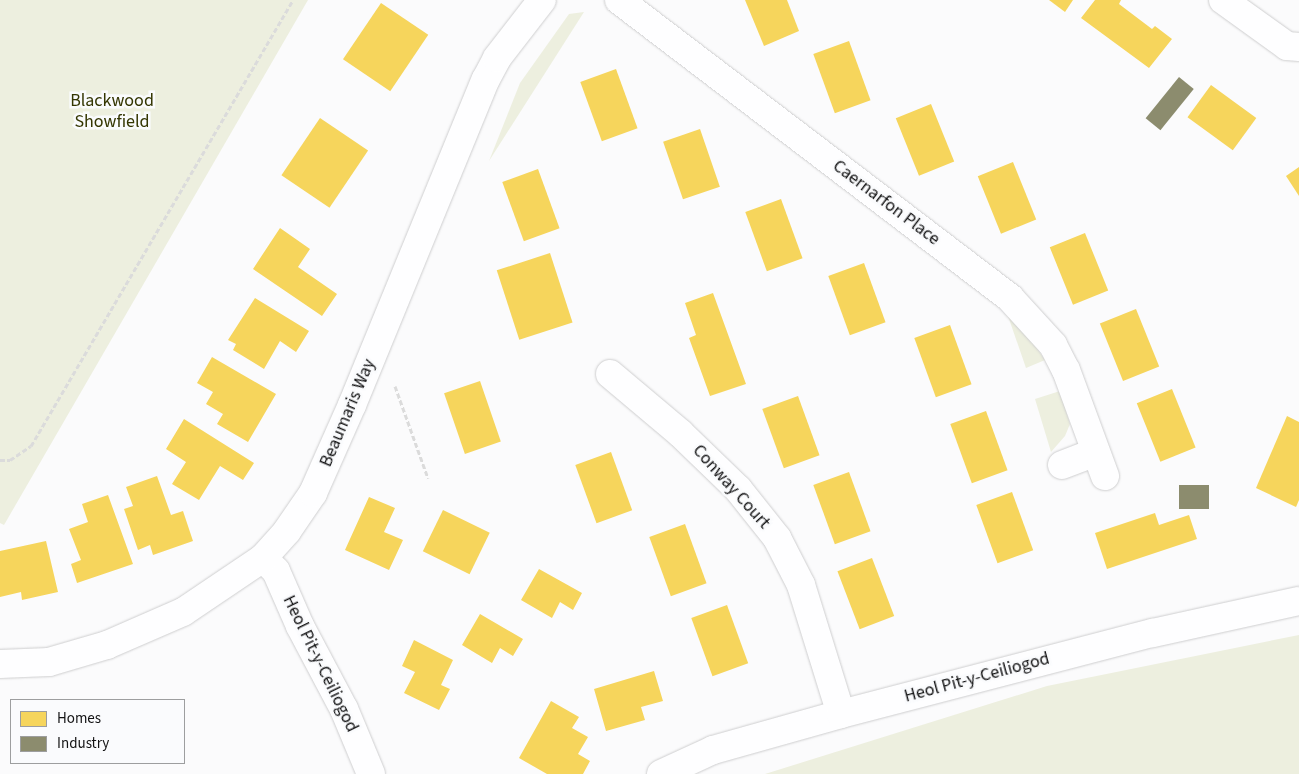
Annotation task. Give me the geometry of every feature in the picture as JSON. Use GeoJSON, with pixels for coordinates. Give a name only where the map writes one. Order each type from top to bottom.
{"type":"FeatureCollection","features":[{"type":"Feature","properties":{"kind":"street","name":"Beaumaris Way"},"geometry":{"type":"LineString","coordinates":[[0,664],[49,662],[107,645],[183,612],[263,558],[287,531],[312,493],[366,371],[486,79],[497,58],[542,0]]}},
{"type":"Feature","properties":{"kind":"street","name":"Caernarfon Place"},"geometry":{"type":"LineString","coordinates":[[619,0],[1010,298],[1053,345],[1066,370],[1100,464],[1062,465]]}},
{"type":"Feature","properties":{"kind":"street"},"geometry":{"type":"LineString","coordinates":[[1223,0],[1287,46],[1299,46]]}},
{"type":"Feature","properties":{"kind":"street","name":"Conway Court"},"geometry":{"type":"LineString","coordinates":[[610,374],[680,433],[738,489],[776,538],[802,585],[841,714]]}},
{"type":"Feature","properties":{"kind":"street","name":"Heol Pit-y-Ceiliogod"},"geometry":{"type":"LineString","coordinates":[[263,558],[276,571],[300,626],[344,709],[372,774]]}},
{"type":"Feature","properties":{"kind":"street","name":"Heol Pit-y-Ceiliogod"},"geometry":{"type":"LineString","coordinates":[[661,774],[712,750],[841,714],[1153,633],[1299,601]]}},
{"type":"Feature","properties":{"kind":"path"},"geometry":{"type":"LineString","coordinates":[[0,460],[10,460],[31,446],[293,0]]}},
{"type":"Feature","properties":{"kind":"path"},"geometry":{"type":"LineString","coordinates":[[366,371],[393,383],[428,478]]}},
{"type":"Feature","properties":{"kind":"green space","name":"Blackwood Showfield"},"geometry":{"type":"Polygon","coordinates":[[[0,0],[308,0],[4,525],[0,523],[0,0]]]}},
{"type":"Feature","properties":{"kind":"green space"},"geometry":{"type":"Polygon","coordinates":[[[584,12],[489,161],[520,83],[569,14],[584,12]]]}},
{"type":"Feature","properties":{"kind":"green space"},"geometry":{"type":"Polygon","coordinates":[[[1008,316],[1032,341],[1045,360],[1026,368],[1008,316]]]}},
{"type":"Feature","properties":{"kind":"green space"},"geometry":{"type":"Polygon","coordinates":[[[1060,391],[1070,424],[1065,436],[1051,452],[1035,399],[1060,391]]]}},
{"type":"Feature","properties":{"kind":"green space"},"geometry":{"type":"Polygon","coordinates":[[[1299,635],[1299,774],[765,774],[1047,686],[1299,635]]]}},
{"type":"Feature","properties":{"kind":"building: Homes"},"geometry":{"type":"Polygon","coordinates":[[[745,0],[787,0],[799,31],[764,46],[745,0]]]}},
{"type":"Feature","properties":{"kind":"building: Homes"},"geometry":{"type":"Polygon","coordinates":[[[1049,0],[1073,0],[1065,12],[1049,0]]]}},
{"type":"Feature","properties":{"kind":"building: Homes"},"geometry":{"type":"Polygon","coordinates":[[[1095,0],[1121,0],[1119,4],[1152,29],[1155,26],[1172,39],[1149,68],[1081,18],[1095,0]]]}},
{"type":"Feature","properties":{"kind":"building: Homes"},"geometry":{"type":"Polygon","coordinates":[[[381,3],[428,35],[390,91],[343,59],[381,3]]]}},
{"type":"Feature","properties":{"kind":"building: Homes"},"geometry":{"type":"Polygon","coordinates":[[[849,41],[871,100],[835,113],[813,54],[849,41]]]}},
{"type":"Feature","properties":{"kind":"building: Homes"},"geometry":{"type":"Polygon","coordinates":[[[616,69],[638,128],[602,141],[580,82],[616,69]]]}},
{"type":"Feature","properties":{"kind":"building: Homes"},"geometry":{"type":"Polygon","coordinates":[[[1211,85],[1256,118],[1233,150],[1187,117],[1211,85]]]}},
{"type":"Feature","properties":{"kind":"building: Homes"},"geometry":{"type":"Polygon","coordinates":[[[931,104],[954,161],[919,176],[896,118],[931,104]]]}},
{"type":"Feature","properties":{"kind":"building: Homes"},"geometry":{"type":"Polygon","coordinates":[[[320,118],[368,150],[329,208],[281,175],[320,118]]]}},
{"type":"Feature","properties":{"kind":"building: Homes"},"geometry":{"type":"Polygon","coordinates":[[[700,129],[720,187],[683,199],[663,142],[700,129]]]}},
{"type":"Feature","properties":{"kind":"building: Homes"},"geometry":{"type":"Polygon","coordinates":[[[1013,162],[1036,219],[1001,234],[978,176],[1013,162]]]}},
{"type":"Feature","properties":{"kind":"building: Homes"},"geometry":{"type":"Polygon","coordinates":[[[1299,167],[1299,196],[1286,176],[1299,167]]]}},
{"type":"Feature","properties":{"kind":"building: Homes"},"geometry":{"type":"Polygon","coordinates":[[[538,169],[560,228],[524,241],[502,182],[538,169]]]}},
{"type":"Feature","properties":{"kind":"building: Homes"},"geometry":{"type":"Polygon","coordinates":[[[781,199],[803,258],[767,271],[745,212],[781,199]]]}},
{"type":"Feature","properties":{"kind":"building: Homes"},"geometry":{"type":"Polygon","coordinates":[[[280,228],[310,249],[298,267],[337,294],[322,316],[253,269],[280,228]]]}},
{"type":"Feature","properties":{"kind":"building: Homes"},"geometry":{"type":"Polygon","coordinates":[[[1085,233],[1108,290],[1073,305],[1050,247],[1085,233]]]}},
{"type":"Feature","properties":{"kind":"building: Homes"},"geometry":{"type":"Polygon","coordinates":[[[550,253],[573,322],[519,340],[497,270],[550,253]]]}},
{"type":"Feature","properties":{"kind":"building: Homes"},"geometry":{"type":"Polygon","coordinates":[[[864,263],[886,322],[850,335],[828,276],[864,263]]]}},
{"type":"Feature","properties":{"kind":"building: Homes"},"geometry":{"type":"Polygon","coordinates":[[[713,293],[746,384],[710,396],[689,338],[696,335],[685,303],[713,293]]]}},
{"type":"Feature","properties":{"kind":"building: Homes"},"geometry":{"type":"Polygon","coordinates":[[[255,298],[309,331],[296,352],[280,341],[264,369],[233,350],[236,344],[228,340],[255,298]]]}},
{"type":"Feature","properties":{"kind":"building: Homes"},"geometry":{"type":"Polygon","coordinates":[[[1136,309],[1159,366],[1123,381],[1100,324],[1136,309]]]}},
{"type":"Feature","properties":{"kind":"building: Homes"},"geometry":{"type":"Polygon","coordinates":[[[950,325],[972,384],[936,397],[914,338],[950,325]]]}},
{"type":"Feature","properties":{"kind":"building: Homes"},"geometry":{"type":"Polygon","coordinates":[[[212,357],[276,394],[248,442],[217,424],[223,414],[206,404],[213,392],[197,383],[212,357]]]}},
{"type":"Feature","properties":{"kind":"building: Homes"},"geometry":{"type":"Polygon","coordinates":[[[480,381],[501,442],[465,454],[444,393],[480,381]]]}},
{"type":"Feature","properties":{"kind":"building: Homes"},"geometry":{"type":"Polygon","coordinates":[[[1172,389],[1196,447],[1160,462],[1137,403],[1172,389]]]}},
{"type":"Feature","properties":{"kind":"building: Homes"},"geometry":{"type":"Polygon","coordinates":[[[798,396],[820,455],[784,468],[762,409],[798,396]]]}},
{"type":"Feature","properties":{"kind":"building: Homes"},"geometry":{"type":"Polygon","coordinates":[[[986,411],[1008,470],[972,483],[950,424],[986,411]]]}},
{"type":"Feature","properties":{"kind":"building: Homes"},"geometry":{"type":"Polygon","coordinates":[[[1287,416],[1299,422],[1299,500],[1296,507],[1256,488],[1287,416]]]}},
{"type":"Feature","properties":{"kind":"building: Homes"},"geometry":{"type":"Polygon","coordinates":[[[184,419],[254,463],[243,480],[220,466],[199,500],[172,484],[186,462],[166,449],[184,419]]]}},
{"type":"Feature","properties":{"kind":"building: Homes"},"geometry":{"type":"Polygon","coordinates":[[[611,452],[632,510],[596,523],[575,465],[611,452]]]}},
{"type":"Feature","properties":{"kind":"building: Homes"},"geometry":{"type":"Polygon","coordinates":[[[849,472],[871,531],[835,544],[813,485],[849,472]]]}},
{"type":"Feature","properties":{"kind":"building: Homes"},"geometry":{"type":"Polygon","coordinates":[[[157,476],[171,515],[183,511],[193,541],[153,555],[150,545],[138,550],[124,509],[133,506],[126,487],[157,476]]]}},
{"type":"Feature","properties":{"kind":"building: Homes"},"geometry":{"type":"Polygon","coordinates":[[[1012,492],[1033,550],[997,563],[976,505],[1012,492]]]}},
{"type":"Feature","properties":{"kind":"building: Homes"},"geometry":{"type":"Polygon","coordinates":[[[108,495],[133,564],[77,583],[71,564],[81,560],[69,529],[88,522],[82,504],[108,495]]]}},
{"type":"Feature","properties":{"kind":"building: Homes"},"geometry":{"type":"Polygon","coordinates":[[[369,497],[395,508],[384,532],[403,540],[389,570],[345,550],[369,497]]]}},
{"type":"Feature","properties":{"kind":"building: Homes"},"geometry":{"type":"Polygon","coordinates":[[[443,510],[490,533],[470,574],[423,551],[443,510]]]}},
{"type":"Feature","properties":{"kind":"building: Homes"},"geometry":{"type":"Polygon","coordinates":[[[1155,513],[1159,525],[1189,515],[1197,539],[1107,569],[1095,533],[1155,513]]]}},
{"type":"Feature","properties":{"kind":"building: Homes"},"geometry":{"type":"Polygon","coordinates":[[[685,524],[707,583],[671,596],[649,537],[685,524]]]}},
{"type":"Feature","properties":{"kind":"building: Homes"},"geometry":{"type":"Polygon","coordinates":[[[46,541],[58,592],[22,600],[21,592],[0,597],[0,551],[46,541]]]}},
{"type":"Feature","properties":{"kind":"building: Homes"},"geometry":{"type":"Polygon","coordinates":[[[872,558],[894,616],[860,629],[837,571],[872,558]]]}},
{"type":"Feature","properties":{"kind":"building: Homes"},"geometry":{"type":"Polygon","coordinates":[[[539,569],[582,593],[573,610],[560,602],[552,618],[521,600],[539,569]]]}},
{"type":"Feature","properties":{"kind":"building: Homes"},"geometry":{"type":"Polygon","coordinates":[[[727,605],[748,663],[712,676],[691,618],[727,605]]]}},
{"type":"Feature","properties":{"kind":"building: Homes"},"geometry":{"type":"Polygon","coordinates":[[[480,614],[523,639],[513,656],[500,648],[492,663],[462,645],[480,614]]]}},
{"type":"Feature","properties":{"kind":"building: Homes"},"geometry":{"type":"Polygon","coordinates":[[[414,640],[453,660],[441,685],[450,689],[439,710],[404,693],[415,672],[402,666],[414,640]]]}},
{"type":"Feature","properties":{"kind":"building: Homes"},"geometry":{"type":"Polygon","coordinates":[[[654,671],[663,701],[641,707],[645,720],[606,731],[594,689],[654,671]]]}},
{"type":"Feature","properties":{"kind":"building: Homes"},"geometry":{"type":"Polygon","coordinates":[[[551,701],[579,717],[572,728],[588,737],[578,754],[590,761],[583,774],[547,774],[519,758],[551,701]]]}},
{"type":"Feature","properties":{"kind":"building: Industry"},"geometry":{"type":"Polygon","coordinates":[[[1179,77],[1194,89],[1160,130],[1146,118],[1179,77]]]}},
{"type":"Feature","properties":{"kind":"building: Industry"},"geometry":{"type":"Polygon","coordinates":[[[1179,485],[1209,485],[1209,509],[1179,509],[1179,485]]]}}]}
